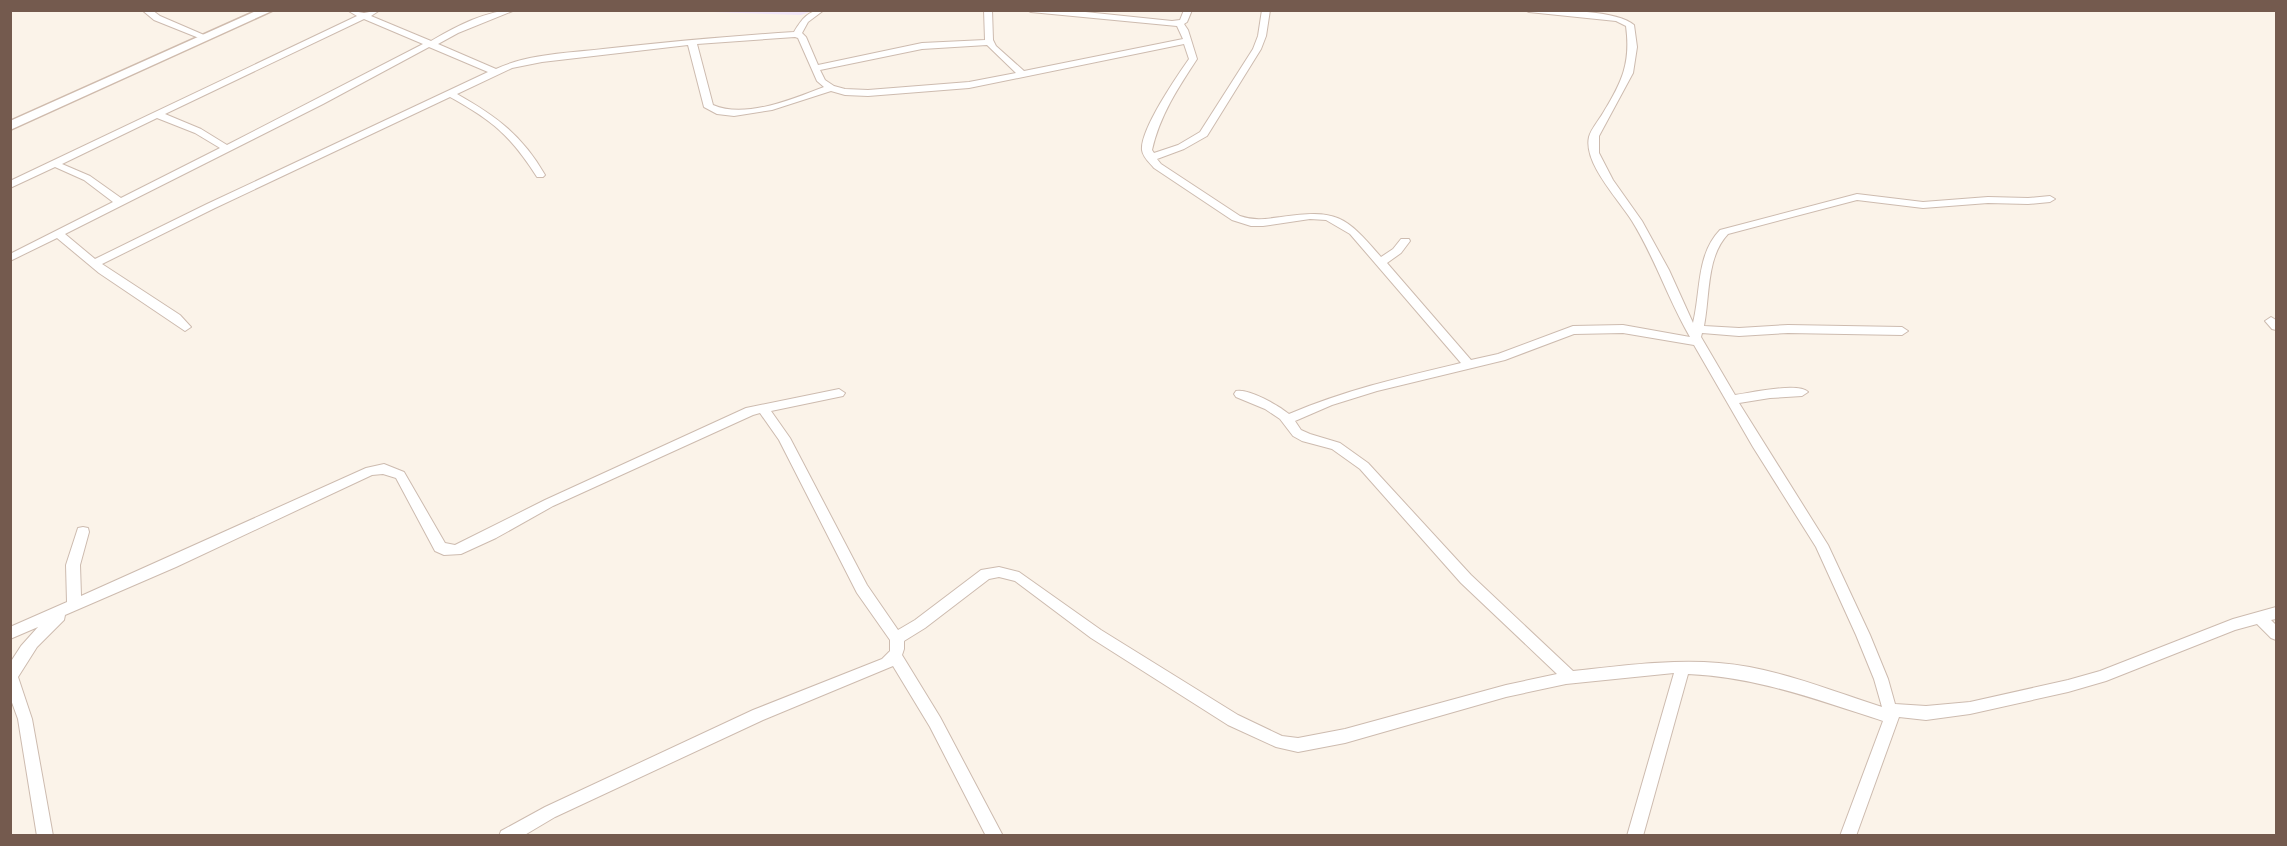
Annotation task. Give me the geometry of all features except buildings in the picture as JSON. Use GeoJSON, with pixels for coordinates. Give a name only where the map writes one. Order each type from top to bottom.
{"type":"FeatureCollection","features":[{"type":"Feature","properties":{"kind":"main road"},"geometry":{"type":"LineString","coordinates":[[10,126],[268,10]]}},
{"type":"Feature","properties":{"kind":"street"},"geometry":{"type":"LineString","coordinates":[[146,10],[157,18],[207,38]]}},
{"type":"Feature","properties":{"kind":"street"},"geometry":{"type":"LineString","coordinates":[[351,10],[495,72]]}},
{"type":"Feature","properties":{"kind":"street"},"geometry":{"type":"LineString","coordinates":[[10,185],[376,10]]}},
{"type":"Feature","properties":{"kind":"street"},"geometry":{"type":"LineString","coordinates":[[10,258],[463,28],[511,10]]}},
{"type":"Feature","properties":{"kind":"street"},"geometry":{"type":"LineString","coordinates":[[797,34],[805,21],[820,10]]}},
{"type":"Feature","properties":{"kind":"street"},"geometry":{"type":"LineString","coordinates":[[988,10],[990,42],[996,53],[1022,74]]}},
{"type":"Feature","properties":{"kind":"street"},"geometry":{"type":"LineString","coordinates":[[1031,10],[1119,14],[1179,24],[1186,19],[1188,10]]}},
{"type":"Feature","properties":{"kind":"street"},"geometry":{"type":"LineString","coordinates":[[1150,158],[1181,147],[1204,134],[1257,50],[1262,36],[1266,10]]}},
{"type":"Feature","properties":{"kind":"street"},"geometry":{"type":"LineString","coordinates":[[1529,10],[1618,19],[1630,25],[1633,47],[1629,73],[1594,136],[1594,153],[1608,180],[1637,221],[1757,444],[1821,545],[1863,635],[1881,679],[1891,713],[1848,836]]}},
{"type":"Feature","properties":{"kind":"street"},"geometry":{"type":"LineString","coordinates":[[1179,24],[1193,59],[1164,103],[1151,133],[1147,150],[1150,158],[1169,175],[1236,218],[1251,223],[1263,223],[1310,216],[1328,217],[1354,232],[1469,365]]}},
{"type":"Feature","properties":{"kind":"street"},"geometry":{"type":"LineString","coordinates":[[94,264],[495,72],[509,66],[542,59],[762,35],[797,34],[802,38],[821,81],[831,88],[844,92],[867,93],[969,85],[1187,41]]}},
{"type":"Feature","properties":{"kind":"street"},"geometry":{"type":"LineString","coordinates":[[692,42],[710,107],[717,113],[730,114],[773,107],[831,88]]}},
{"type":"Feature","properties":{"kind":"street"},"geometry":{"type":"LineString","coordinates":[[815,68],[922,46],[990,42]]}},
{"type":"Feature","properties":{"kind":"street"},"geometry":{"type":"LineString","coordinates":[[451,94],[506,127],[532,160],[540,175]]}},
{"type":"Feature","properties":{"kind":"street"},"geometry":{"type":"LineString","coordinates":[[158,115],[198,131],[226,148]]}},
{"type":"Feature","properties":{"kind":"street"},"geometry":{"type":"LineString","coordinates":[[55,164],[87,178],[120,202]]}},
{"type":"Feature","properties":{"kind":"street"},"geometry":{"type":"LineString","coordinates":[[1697,336],[1706,268],[1714,240],[1724,232],[1857,197],[1923,205],[1980,200],[2050,199]]}},
{"type":"Feature","properties":{"kind":"street"},"geometry":{"type":"LineString","coordinates":[[58,234],[94,264],[176,318],[185,327]]}},
{"type":"Feature","properties":{"kind":"street"},"geometry":{"type":"LineString","coordinates":[[1381,262],[1397,251],[1405,241]]}},
{"type":"Feature","properties":{"kind":"street"},"geometry":{"type":"LineString","coordinates":[[1287,420],[1347,396],[1501,357],[1573,330],[1623,330],[1697,336],[1788,329],[1902,331]]}},
{"type":"Feature","properties":{"kind":"street"},"geometry":{"type":"LineString","coordinates":[[1733,400],[1802,392]]}},
{"type":"Feature","properties":{"kind":"street"},"geometry":{"type":"LineString","coordinates":[[10,633],[70,609],[370,471],[384,469],[400,475],[440,547],[444,550],[456,550],[549,503],[750,411],[839,393]]}},
{"type":"Feature","properties":{"kind":"street"},"geometry":{"type":"LineString","coordinates":[[1240,394],[1269,406],[1287,420],[1297,433],[1306,438],[1336,446],[1364,466],[1466,579],[1571,678]]}},
{"type":"Feature","properties":{"kind":"street"},"geometry":{"type":"LineString","coordinates":[[507,836],[550,812],[758,715],[887,663],[895,657],[898,644],[896,638],[862,589],[784,438],[763,408]]}},
{"type":"Feature","properties":{"kind":"street"},"geometry":{"type":"LineString","coordinates":[[45,836],[25,719],[11,674],[18,659],[29,645],[70,609],[73,565],[83,532]]}},
{"type":"Feature","properties":{"kind":"street"},"geometry":{"type":"LineString","coordinates":[[896,638],[920,624],[986,574],[1009,573],[1019,577],[1096,634],[1233,720],[1281,742],[1298,745],[1345,736],[1506,691],[1571,678],[1668,667],[1721,669],[1777,680],[1891,713],[1926,713],[1970,708],[2101,677],[2259,617],[2277,614]]}},
{"type":"Feature","properties":{"kind":"street"},"geometry":{"type":"LineString","coordinates":[[2259,617],[2277,634]]}},
{"type":"Feature","properties":{"kind":"street"},"geometry":{"type":"LineString","coordinates":[[895,657],[935,722],[995,836]]}},
{"type":"Feature","properties":{"kind":"street"},"geometry":{"type":"LineString","coordinates":[[1635,836],[1683,668]]}},
{"type":"Feature","properties":{"kind":"shaded area"},"geometry":{"type":"Polygon","coordinates":[[[682,11],[813,11],[801,15],[682,11]]]}}]}
